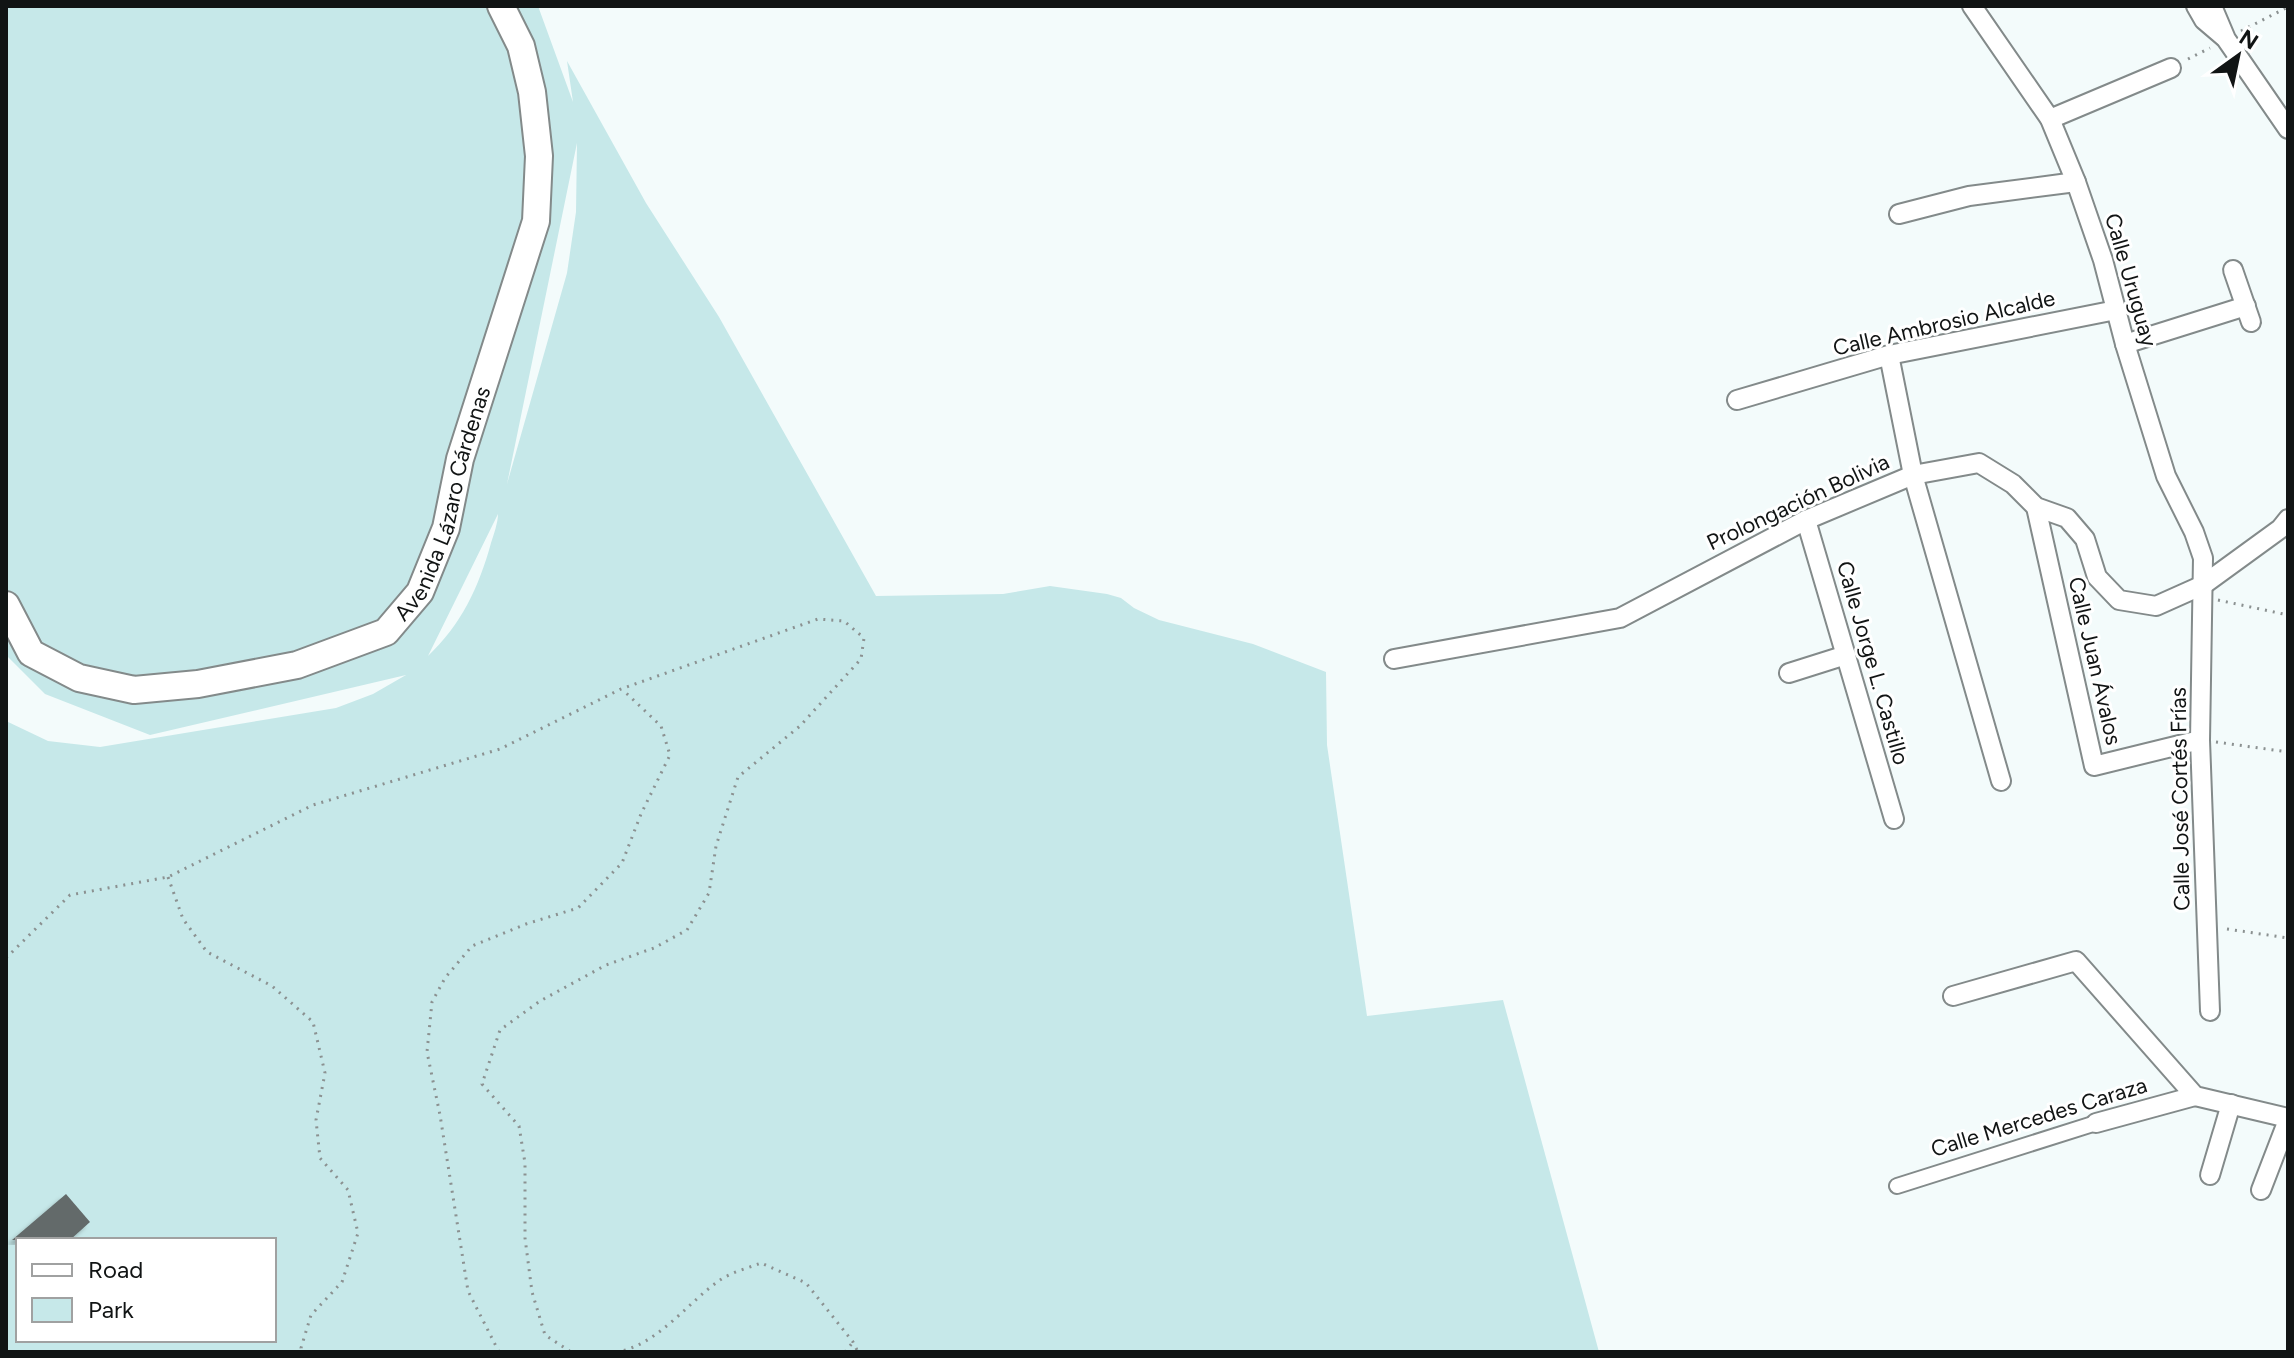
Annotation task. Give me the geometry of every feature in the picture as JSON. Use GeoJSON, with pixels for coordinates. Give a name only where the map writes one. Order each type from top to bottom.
{"type":"FeatureCollection","features":[{"type":"Feature","properties":{"kind":"main road","name":"Avenida Lázaro Cárdenas"},"geometry":{"type":"LineString","coordinates":[[6,605],[31,653],[79,678],[134,690],[198,684],[297,665],[386,632],[420,592],[446,528],[460,459],[536,221],[539,156],[532,92],[521,46],[501,6]]}},
{"type":"Feature","properties":{"kind":"street","name":"Calle Uruguay"},"geometry":{"type":"LineString","coordinates":[[1972,6],[2050,119],[2076,182],[2103,260],[2166,476],[2194,532],[2203,558],[2203,591]]}},
{"type":"Feature","properties":{"kind":"street"},"geometry":{"type":"LineString","coordinates":[[2196,6],[2204,20],[2226,39]]}},
{"type":"Feature","properties":{"kind":"street"},"geometry":{"type":"LineString","coordinates":[[2212,6],[2226,39],[2288,129]]}},
{"type":"Feature","properties":{"kind":"street"},"geometry":{"type":"LineString","coordinates":[[2050,119],[2171,68]]}},
{"type":"Feature","properties":{"kind":"street"},"geometry":{"type":"LineString","coordinates":[[1899,214],[1969,196],[2076,182]]}},
{"type":"Feature","properties":{"kind":"street"},"geometry":{"type":"LineString","coordinates":[[2125,344],[2249,314],[2233,270]]}},
{"type":"Feature","properties":{"kind":"street","name":"Calle Ambrosio Alcalde"},"geometry":{"type":"LineString","coordinates":[[1737,400],[1889,355],[2116,310]]}},
{"type":"Feature","properties":{"kind":"street"},"geometry":{"type":"LineString","coordinates":[[1889,355],[1913,475],[2001,781]]}},
{"type":"Feature","properties":{"kind":"street","name":"Prolongación Bolivia"},"geometry":{"type":"LineString","coordinates":[[1394,659],[1620,618],[1806,520],[1913,475],[1979,463],[2013,484],[2036,507],[2067,518],[2085,539],[2097,577],[2119,600],[2156,606],[2203,591],[2280,529],[2288,519]]}},
{"type":"Feature","properties":{"kind":"street","name":"Calle Juan Ávalos"},"geometry":{"type":"LineString","coordinates":[[2036,507],[2094,766],[2200,740]]}},
{"type":"Feature","properties":{"kind":"street","name":"Calle Jorge L. Castillo"},"geometry":{"type":"LineString","coordinates":[[1806,520],[1894,819]]}},
{"type":"Feature","properties":{"kind":"street","name":"Calle José Cortés Frías"},"geometry":{"type":"LineString","coordinates":[[2203,591],[2200,740],[2210,1011]]}},
{"type":"Feature","properties":{"kind":"street"},"geometry":{"type":"LineString","coordinates":[[1789,673],[1846,655]]}},
{"type":"Feature","properties":{"kind":"street","name":"Calle Mercedes Caraza"},"geometry":{"type":"LineString","coordinates":[[1953,996],[2076,961],[2195,1096]]}},
{"type":"Feature","properties":{"kind":"street","name":"Calle Mercedes Caraza"},"geometry":{"type":"LineString","coordinates":[[1897,1186],[2096,1123],[2195,1096],[2288,1119]]}},
{"type":"Feature","properties":{"kind":"street"},"geometry":{"type":"LineString","coordinates":[[2210,1175],[2231,1104]]}},
{"type":"Feature","properties":{"kind":"street"},"geometry":{"type":"LineString","coordinates":[[2261,1190],[2288,1119]]}},
{"type":"Feature","properties":{"kind":"path"},"geometry":{"type":"LineString","coordinates":[[2203,591],[2288,615]]}},
{"type":"Feature","properties":{"kind":"path"},"geometry":{"type":"LineString","coordinates":[[6,958],[70,895],[168,877],[313,805],[500,749],[621,689],[818,619],[844,621],[864,638],[861,659],[800,726],[738,777],[716,846],[709,893],[687,930],[654,948],[606,965],[540,1001],[500,1030],[482,1084],[519,1126],[525,1163],[525,1238],[532,1292],[545,1335],[571,1352]]}},
{"type":"Feature","properties":{"kind":"path"},"geometry":{"type":"LineString","coordinates":[[499,1352],[468,1291],[427,1052],[432,1002],[445,978],[472,946],[526,924],[578,908],[622,863],[641,814],[670,755],[661,726],[621,689]]}},
{"type":"Feature","properties":{"kind":"path"},"geometry":{"type":"LineString","coordinates":[[2200,740],[2288,752]]}},
{"type":"Feature","properties":{"kind":"path"},"geometry":{"type":"LineString","coordinates":[[168,877],[183,919],[207,952],[272,986],[313,1022],[325,1073],[316,1120],[320,1158],[348,1190],[358,1233],[342,1282],[311,1315],[302,1352]]}},
{"type":"Feature","properties":{"kind":"path"},"geometry":{"type":"LineString","coordinates":[[2207,926],[2288,938]]}},
{"type":"Feature","properties":{"kind":"path"},"geometry":{"type":"LineString","coordinates":[[616,1352],[628,1350],[671,1323],[721,1279],[761,1263],[806,1283],[858,1352]]}},
{"type":"Feature","properties":{"kind":"path"},"geometry":{"type":"LineString","coordinates":[[845,1352],[853,1342]]}},
{"type":"Feature","properties":{"kind":"green space"},"geometry":{"type":"Polygon","coordinates":[[[6,6],[538,6],[573,102],[567,61],[646,203],[719,317],[876,596],[1003,594],[1050,586],[1107,594],[1121,598],[1159,620],[1253,644],[1326,672],[1327,745],[1367,1016],[1503,1000],[1599,1352],[6,1352],[6,721],[48,741],[100,747],[336,708],[373,694],[406,675],[150,735],[45,694],[6,655],[6,6]],[[577,143],[507,484],[567,273],[576,212],[577,143]],[[498,514],[428,656],[450,631],[474,590],[498,514]]]}},
{"type":"Feature","properties":{"kind":"building"},"geometry":{"type":"Polygon","coordinates":[[[66,1194],[90,1222],[72,1238],[12,1240],[66,1194]]]}}]}
